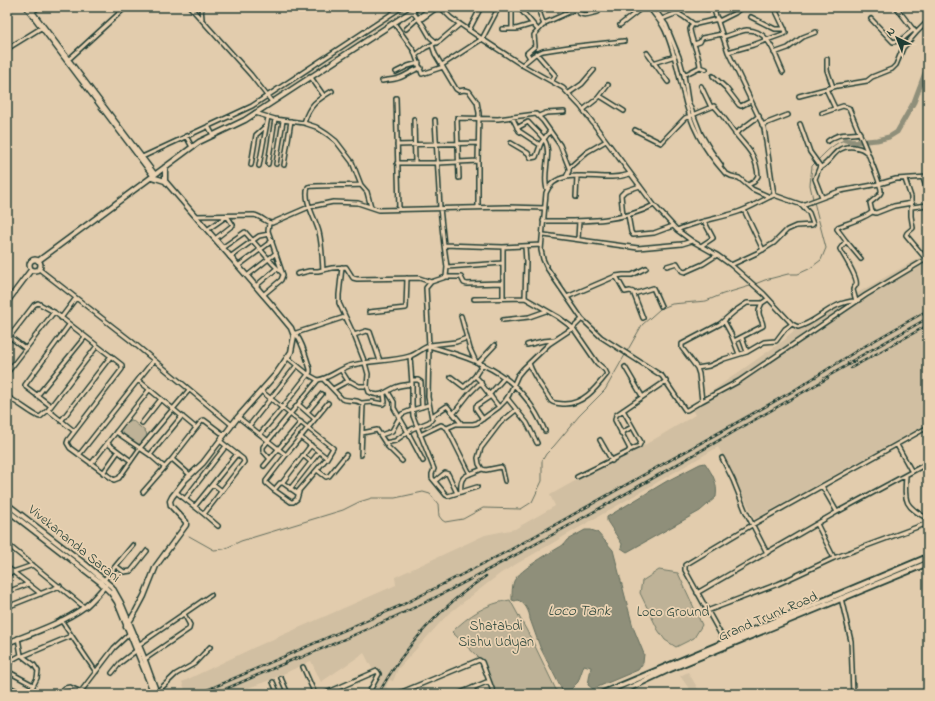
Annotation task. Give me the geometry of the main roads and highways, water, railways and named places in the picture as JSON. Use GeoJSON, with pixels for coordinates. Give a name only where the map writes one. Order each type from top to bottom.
{"type":"FeatureCollection","features":[{"type":"Feature","properties":{"kind":"main road"},"geometry":{"type":"LineString","coordinates":[[601,694],[726,644],[928,557]]}},
{"type":"Feature","properties":{"kind":"main road","name":"Grand Trunk Road"},"geometry":{"type":"LineString","coordinates":[[617,694],[726,644],[928,563]]}},
{"type":"Feature","properties":{"kind":"water"},"geometry":{"type":"Polygon","coordinates":[[[705,463],[714,479],[716,497],[700,511],[627,552],[621,548],[622,544],[607,521],[607,517],[667,481],[700,464],[705,463]]]}},
{"type":"Feature","properties":{"kind":"water","name":"Loco Tank"},"geometry":{"type":"Polygon","coordinates":[[[585,530],[597,532],[613,550],[633,627],[644,654],[643,663],[638,670],[593,689],[588,685],[591,667],[584,665],[578,682],[566,694],[564,694],[540,647],[526,607],[520,601],[512,600],[512,587],[517,576],[523,571],[563,545],[567,540],[585,530]]]}},
{"type":"Feature","properties":{"kind":"waterway"},"geometry":{"type":"LineString","coordinates":[[845,140],[856,142],[877,140],[889,137],[897,132],[914,102],[928,65]]}},
{"type":"Feature","properties":{"kind":"waterway"},"geometry":{"type":"LineString","coordinates":[[818,160],[827,151],[841,141],[845,140]]}},
{"type":"Feature","properties":{"kind":"waterway"},"geometry":{"type":"LineString","coordinates":[[813,199],[810,185],[812,166],[816,162]]}},
{"type":"Feature","properties":{"kind":"waterway"},"geometry":{"type":"LineString","coordinates":[[189,536],[214,550],[224,549],[241,541],[343,510],[359,502],[372,498],[395,498],[423,492],[430,494],[438,504],[439,516],[445,522],[463,519],[483,508],[521,509],[532,502],[542,481],[542,461],[546,454],[579,416],[605,390],[642,325],[660,309],[672,304],[706,301],[765,280],[788,274],[798,274],[809,269],[821,260],[826,248],[814,202]]}},
{"type":"Feature","properties":{"kind":"railway"},"geometry":{"type":"LineString","coordinates":[[198,694],[402,605],[510,550],[793,391],[858,350],[928,310]]}},
{"type":"Feature","properties":{"kind":"railway"},"geometry":{"type":"LineString","coordinates":[[848,363],[928,318]]}},
{"type":"Feature","properties":{"kind":"railway"},"geometry":{"type":"LineString","coordinates":[[851,368],[928,325]]}},
{"type":"Feature","properties":{"kind":"railway"},"geometry":{"type":"LineString","coordinates":[[823,379],[855,361]]}},
{"type":"Feature","properties":{"kind":"railway"},"geometry":{"type":"LineString","coordinates":[[295,660],[408,611],[444,593],[590,514],[828,378]]}},
{"type":"Feature","properties":{"kind":"railway"},"geometry":{"type":"LineString","coordinates":[[378,694],[400,660],[425,628],[454,600],[486,576]]}},
{"type":"Feature","properties":{"kind":"railway"},"geometry":{"type":"LineString","coordinates":[[214,694],[299,657]]}},
{"type":"Feature","properties":{"kind":"park label","name":"Loco Ground"},"geometry":{"type":"Point","coordinates":[673,612]}},
{"type":"Feature","properties":{"kind":"park label","name":"Shatabdi Sishu Udyan"},"geometry":{"type":"Point","coordinates":[496,634]}}]}
